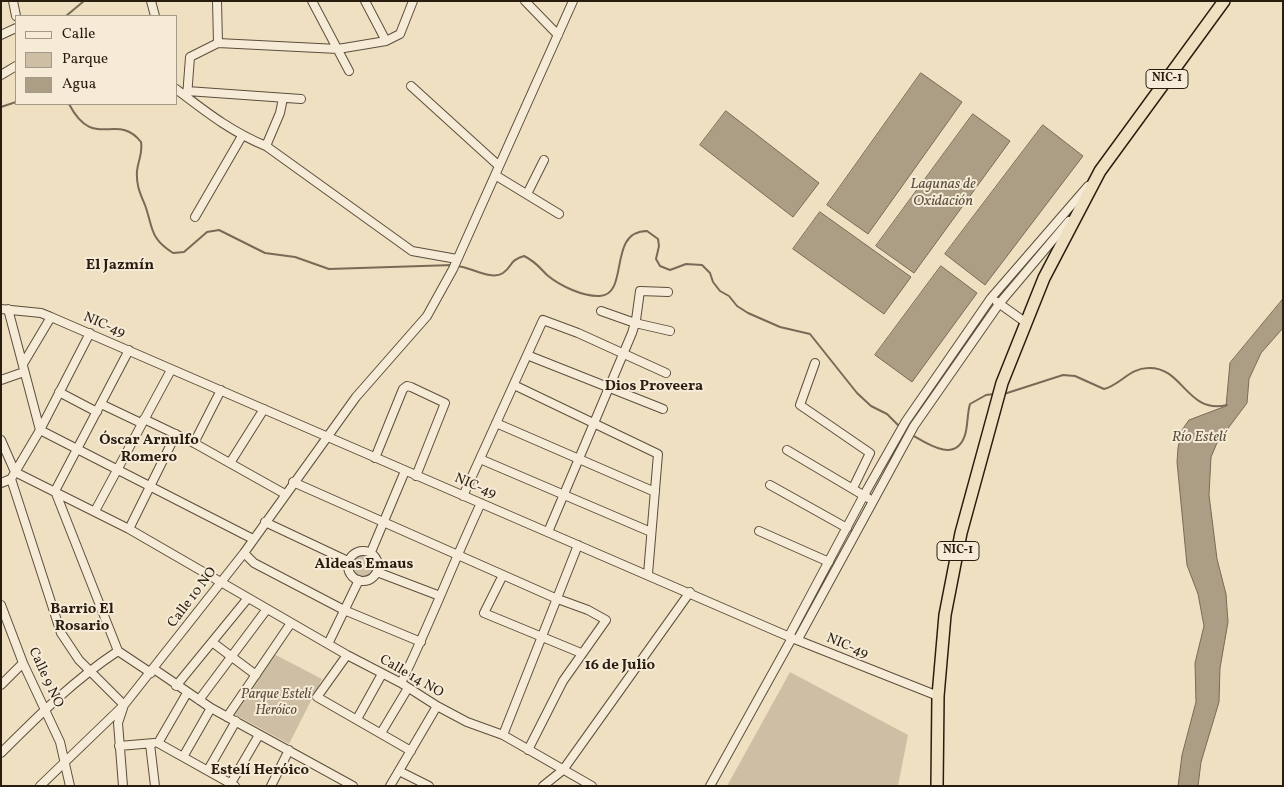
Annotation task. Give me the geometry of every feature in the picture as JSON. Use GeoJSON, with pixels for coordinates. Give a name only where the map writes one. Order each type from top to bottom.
{"type":"FeatureCollection","features":[{"type":"Feature","properties":{"kind":"highway","name":"NIC-1"},"geometry":{"type":"LineString","coordinates":[[937,786],[941,641],[961,533],[993,410],[1002,383],[1025,322],[1058,248],[1100,172],[1224,1]]}},
{"type":"Feature","properties":{"kind":"street"},"geometry":{"type":"LineString","coordinates":[[151,1],[155,15]]}},
{"type":"Feature","properties":{"kind":"street"},"geometry":{"type":"LineString","coordinates":[[217,1],[218,44]]}},
{"type":"Feature","properties":{"kind":"street"},"geometry":{"type":"LineString","coordinates":[[311,1],[349,71]]}},
{"type":"Feature","properties":{"kind":"street"},"geometry":{"type":"LineString","coordinates":[[365,1],[386,41]]}},
{"type":"Feature","properties":{"kind":"street"},"geometry":{"type":"LineString","coordinates":[[187,94],[190,57],[218,44],[338,49],[386,41],[400,34],[413,1]]}},
{"type":"Feature","properties":{"kind":"street"},"geometry":{"type":"LineString","coordinates":[[525,1],[558,35]]}},
{"type":"Feature","properties":{"kind":"street","name":"Calle 10 NO"},"geometry":{"type":"LineString","coordinates":[[123,786],[118,746],[118,723],[124,705],[244,553],[325,437],[356,397],[420,325],[455,263],[573,1]]}},
{"type":"Feature","properties":{"kind":"street"},"geometry":{"type":"LineString","coordinates":[[11,2],[16,15]]}},
{"type":"Feature","properties":{"kind":"street"},"geometry":{"type":"LineString","coordinates":[[1,35],[15,28]]}},
{"type":"Feature","properties":{"kind":"street"},"geometry":{"type":"LineString","coordinates":[[1,75],[15,67]]}},
{"type":"Feature","properties":{"kind":"street"},"geometry":{"type":"LineString","coordinates":[[411,86],[498,166]]}},
{"type":"Feature","properties":{"kind":"street"},"geometry":{"type":"LineString","coordinates":[[178,90],[187,94],[242,136],[266,146],[412,251],[455,263]]}},
{"type":"Feature","properties":{"kind":"street"},"geometry":{"type":"LineString","coordinates":[[187,94],[301,99]]}},
{"type":"Feature","properties":{"kind":"street"},"geometry":{"type":"LineString","coordinates":[[266,146],[278,120],[283,98]]}},
{"type":"Feature","properties":{"kind":"street"},"geometry":{"type":"LineString","coordinates":[[195,217],[242,136]]}},
{"type":"Feature","properties":{"kind":"street"},"geometry":{"type":"LineString","coordinates":[[527,194],[544,160]]}},
{"type":"Feature","properties":{"kind":"street"},"geometry":{"type":"LineString","coordinates":[[793,638],[829,562],[906,421],[991,298],[1100,172]]}},
{"type":"Feature","properties":{"kind":"street"},"geometry":{"type":"LineString","coordinates":[[495,175],[559,214]]}},
{"type":"Feature","properties":{"kind":"street"},"geometry":{"type":"LineString","coordinates":[[710,786],[905,440],[999,304],[1079,210]]}},
{"type":"Feature","properties":{"kind":"street"},"geometry":{"type":"LineString","coordinates":[[548,532],[636,323],[640,291],[642,289],[668,292]]}},
{"type":"Feature","properties":{"kind":"street"},"geometry":{"type":"LineString","coordinates":[[991,298],[1025,322]]}},
{"type":"Feature","properties":{"kind":"street"},"geometry":{"type":"LineString","coordinates":[[5,309],[24,368],[40,430],[77,450],[118,468],[253,539]]}},
{"type":"Feature","properties":{"kind":"street","name":"NIC-49"},"geometry":{"type":"LineString","coordinates":[[5,309],[50,317],[90,333],[325,437],[690,592],[793,638],[938,696]]}},
{"type":"Feature","properties":{"kind":"street"},"geometry":{"type":"LineString","coordinates":[[601,311],[636,323],[670,331]]}},
{"type":"Feature","properties":{"kind":"street"},"geometry":{"type":"LineString","coordinates":[[1,380],[24,368],[50,317]]}},
{"type":"Feature","properties":{"kind":"street"},"geometry":{"type":"LineString","coordinates":[[464,496],[543,320],[624,353],[666,373]]}},
{"type":"Feature","properties":{"kind":"street"},"geometry":{"type":"LineString","coordinates":[[1,483],[13,476],[40,430],[90,333]]}},
{"type":"Feature","properties":{"kind":"street"},"geometry":{"type":"LineString","coordinates":[[129,350],[55,491],[118,651],[211,708],[353,786]]}},
{"type":"Feature","properties":{"kind":"street"},"geometry":{"type":"LineString","coordinates":[[527,355],[663,409]]}},
{"type":"Feature","properties":{"kind":"street"},"geometry":{"type":"LineString","coordinates":[[815,363],[800,405],[870,453],[853,488]]}},
{"type":"Feature","properties":{"kind":"street"},"geometry":{"type":"LineString","coordinates":[[95,511],[171,370]]}},
{"type":"Feature","properties":{"kind":"street"},"geometry":{"type":"LineString","coordinates":[[514,385],[658,454],[648,574]]}},
{"type":"Feature","properties":{"kind":"street"},"geometry":{"type":"LineString","coordinates":[[375,458],[403,389],[407,386],[443,400],[445,406],[416,476]]}},
{"type":"Feature","properties":{"kind":"street"},"geometry":{"type":"LineString","coordinates":[[194,443],[221,390]]}},
{"type":"Feature","properties":{"kind":"street"},"geometry":{"type":"LineString","coordinates":[[59,392],[97,412]]}},
{"type":"Feature","properties":{"kind":"street"},"geometry":{"type":"LineString","coordinates":[[101,404],[176,434],[285,494]]}},
{"type":"Feature","properties":{"kind":"street"},"geometry":{"type":"LineString","coordinates":[[230,463],[264,409]]}},
{"type":"Feature","properties":{"kind":"street"},"geometry":{"type":"LineString","coordinates":[[496,423],[655,492]]}},
{"type":"Feature","properties":{"kind":"street"},"geometry":{"type":"LineString","coordinates":[[129,529],[176,434]]}},
{"type":"Feature","properties":{"kind":"street"},"geometry":{"type":"LineString","coordinates":[[1,440],[61,633],[74,654],[124,705],[40,786]]}},
{"type":"Feature","properties":{"kind":"street"},"geometry":{"type":"LineString","coordinates":[[787,450],[872,501]]}},
{"type":"Feature","properties":{"kind":"street"},"geometry":{"type":"LineString","coordinates":[[480,459],[651,532]]}},
{"type":"Feature","properties":{"kind":"street"},"geometry":{"type":"LineString","coordinates":[[371,552],[405,471]]}},
{"type":"Feature","properties":{"kind":"street","name":"Calle 14 NO"},"geometry":{"type":"LineString","coordinates":[[13,476],[55,491],[129,529],[347,655],[401,683],[437,706],[467,722],[503,735],[592,786]]}},
{"type":"Feature","properties":{"kind":"street"},"geometry":{"type":"LineString","coordinates":[[293,482],[555,598],[588,610],[606,620],[581,653],[563,682],[528,750]]}},
{"type":"Feature","properties":{"kind":"street"},"geometry":{"type":"LineString","coordinates":[[770,485],[847,528]]}},
{"type":"Feature","properties":{"kind":"street"},"geometry":{"type":"LineString","coordinates":[[401,683],[421,642],[457,554],[481,503]]}},
{"type":"Feature","properties":{"kind":"street"},"geometry":{"type":"LineString","coordinates":[[264,522],[348,561]]}},
{"type":"Feature","properties":{"kind":"street"},"geometry":{"type":"LineString","coordinates":[[760,531],[829,562]]}},
{"type":"Feature","properties":{"kind":"street"},"geometry":{"type":"LineString","coordinates":[[503,735],[555,598],[578,545]]}},
{"type":"Feature","properties":{"kind":"street"},"geometry":{"type":"LineString","coordinates":[[348,561],[357,551],[371,552]]}},
{"type":"Feature","properties":{"kind":"street"},"geometry":{"type":"LineString","coordinates":[[348,561],[350,573],[359,580],[368,580],[377,572],[378,563],[371,552]]}},
{"type":"Feature","properties":{"kind":"street"},"geometry":{"type":"LineString","coordinates":[[244,553],[254,564],[344,610],[421,642]]}},
{"type":"Feature","properties":{"kind":"street"},"geometry":{"type":"LineString","coordinates":[[377,572],[440,596]]}},
{"type":"Feature","properties":{"kind":"street"},"geometry":{"type":"LineString","coordinates":[[503,575],[484,613],[581,653]]}},
{"type":"Feature","properties":{"kind":"street"},"geometry":{"type":"LineString","coordinates":[[328,644],[359,580]]}},
{"type":"Feature","properties":{"kind":"street"},"geometry":{"type":"LineString","coordinates":[[543,786],[564,770],[690,592]]}},
{"type":"Feature","properties":{"kind":"street"},"geometry":{"type":"LineString","coordinates":[[176,686],[248,598]]}},
{"type":"Feature","properties":{"kind":"street","name":"Calle 9 NO"},"geometry":{"type":"LineString","coordinates":[[1,605],[3,615],[23,663],[60,742],[70,786]]}},
{"type":"Feature","properties":{"kind":"street"},"geometry":{"type":"LineString","coordinates":[[199,700],[267,609]]}},
{"type":"Feature","properties":{"kind":"street"},"geometry":{"type":"LineString","coordinates":[[227,717],[291,623]]}},
{"type":"Feature","properties":{"kind":"street"},"geometry":{"type":"LineString","coordinates":[[212,642],[256,675]]}},
{"type":"Feature","properties":{"kind":"street"},"geometry":{"type":"LineString","coordinates":[[1,753],[89,670],[118,651]]}},
{"type":"Feature","properties":{"kind":"street"},"geometry":{"type":"LineString","coordinates":[[347,655],[317,696],[411,751]]}},
{"type":"Feature","properties":{"kind":"street"},"geometry":{"type":"LineString","coordinates":[[1,685],[23,663]]}},
{"type":"Feature","properties":{"kind":"street"},"geometry":{"type":"LineString","coordinates":[[357,720],[382,674]]}},
{"type":"Feature","properties":{"kind":"street"},"geometry":{"type":"LineString","coordinates":[[381,733],[408,688]]}},
{"type":"Feature","properties":{"kind":"street"},"geometry":{"type":"LineString","coordinates":[[155,786],[154,743],[187,693]]}},
{"type":"Feature","properties":{"kind":"street"},"geometry":{"type":"LineString","coordinates":[[390,786],[437,706]]}},
{"type":"Feature","properties":{"kind":"street"},"geometry":{"type":"LineString","coordinates":[[183,757],[211,708]]}},
{"type":"Feature","properties":{"kind":"street"},"geometry":{"type":"LineString","coordinates":[[208,770],[236,721]]}},
{"type":"Feature","properties":{"kind":"street"},"geometry":{"type":"LineString","coordinates":[[118,746],[154,743],[233,784],[260,734]]}},
{"type":"Feature","properties":{"kind":"street"},"geometry":{"type":"LineString","coordinates":[[271,786],[289,750]]}},
{"type":"Feature","properties":{"kind":"street"},"geometry":{"type":"LineString","coordinates":[[399,771],[429,786]]}},
{"type":"Feature","properties":{"kind":"green space"},"geometry":{"type":"Polygon","coordinates":[[[363,554],[372,557],[375,566],[372,575],[363,578],[354,575],[351,566],[354,557],[363,554]]]}},
{"type":"Feature","properties":{"kind":"green space","name":"Parque Estelí Heróico"},"geometry":{"type":"Polygon","coordinates":[[[272,653],[322,679],[289,744],[232,713],[272,653]]]}},
{"type":"Feature","properties":{"kind":"green space"},"geometry":{"type":"Polygon","coordinates":[[[790,672],[908,735],[898,786],[727,786],[790,672]]]}},
{"type":"Feature","properties":{"kind":"water"},"geometry":{"type":"Polygon","coordinates":[[[921,73],[962,102],[868,234],[827,205],[921,73]]]}},
{"type":"Feature","properties":{"kind":"water"},"geometry":{"type":"Polygon","coordinates":[[[726,111],[819,183],[793,217],[700,145],[726,111]]]}},
{"type":"Feature","properties":{"kind":"water","name":"Lagunas de Oxidación"},"geometry":{"type":"Polygon","coordinates":[[[973,114],[1010,141],[914,273],[876,246],[973,114]]]}},
{"type":"Feature","properties":{"kind":"water"},"geometry":{"type":"Polygon","coordinates":[[[1043,125],[1083,156],[985,285],[945,254],[1043,125]]]}},
{"type":"Feature","properties":{"kind":"water"},"geometry":{"type":"Polygon","coordinates":[[[820,212],[911,277],[884,314],[793,249],[820,212]]]}},
{"type":"Feature","properties":{"kind":"water"},"geometry":{"type":"Polygon","coordinates":[[[941,266],[977,293],[912,382],[875,355],[941,266]]]}},
{"type":"Feature","properties":{"kind":"water","name":"Río Estelí"},"geometry":{"type":"Polygon","coordinates":[[[1283,299],[1283,328],[1261,353],[1249,379],[1247,403],[1217,443],[1211,457],[1209,495],[1217,559],[1226,594],[1228,622],[1220,668],[1219,702],[1201,762],[1198,786],[1178,786],[1182,755],[1196,702],[1195,663],[1204,626],[1198,594],[1187,565],[1177,462],[1178,448],[1182,430],[1189,420],[1226,406],[1230,363],[1283,299]]]}},
{"type":"Feature","properties":{"kind":"waterway"},"geometry":{"type":"LineString","coordinates":[[67,15],[84,1]]}},
{"type":"Feature","properties":{"kind":"waterway"},"geometry":{"type":"LineString","coordinates":[[1,107],[15,102]]}},
{"type":"Feature","properties":{"kind":"waterway"},"geometry":{"type":"LineString","coordinates":[[70,105],[78,118],[87,126],[96,129],[123,130],[132,133],[141,142],[141,154],[137,171],[139,189],[153,232],[165,248],[173,253],[184,252],[207,232],[219,230],[265,253],[295,257],[329,269],[453,265]]}},
{"type":"Feature","properties":{"kind":"waterway"},"geometry":{"type":"LineString","coordinates":[[457,266],[487,275],[498,275],[503,273],[513,261],[524,256],[565,287],[587,295],[600,296],[609,293],[614,285],[618,275],[622,251],[627,241],[635,234],[647,231],[658,239],[659,246],[656,259],[660,266],[670,270],[686,264],[702,265],[710,273],[713,282],[720,291],[729,296],[737,306],[780,327],[810,334],[857,393],[871,406],[887,414],[900,427]]}},
{"type":"Feature","properties":{"kind":"waterway"},"geometry":{"type":"LineString","coordinates":[[1004,394],[1063,375],[1075,376],[1104,389],[1136,371],[1148,368],[1160,369],[1169,374],[1203,403],[1214,406],[1227,405]]}},
{"type":"Feature","properties":{"kind":"waterway"},"geometry":{"type":"LineString","coordinates":[[912,435],[934,447],[949,450],[955,448],[961,443],[965,435],[970,404],[986,395],[994,394]]}},
{"type":"Feature","properties":{"kind":"district","name":"El Jazmín"},"geometry":{"type":"Point","coordinates":[120,266]}},
{"type":"Feature","properties":{"kind":"district","name":"Dios Proveera"},"geometry":{"type":"Point","coordinates":[654,387]}},
{"type":"Feature","properties":{"kind":"district","name":"Óscar Arnulfo Romero"},"geometry":{"type":"Point","coordinates":[149,450]}},
{"type":"Feature","properties":{"kind":"district","name":"Aldeas Emaus"},"geometry":{"type":"Point","coordinates":[364,565]}},
{"type":"Feature","properties":{"kind":"district","name":"Barrio El Rosario"},"geometry":{"type":"Point","coordinates":[82,618]}},
{"type":"Feature","properties":{"kind":"district","name":"16 de Julio"},"geometry":{"type":"Point","coordinates":[620,666]}},
{"type":"Feature","properties":{"kind":"district","name":"Estelí Heróico"},"geometry":{"type":"Point","coordinates":[260,771]}}]}
